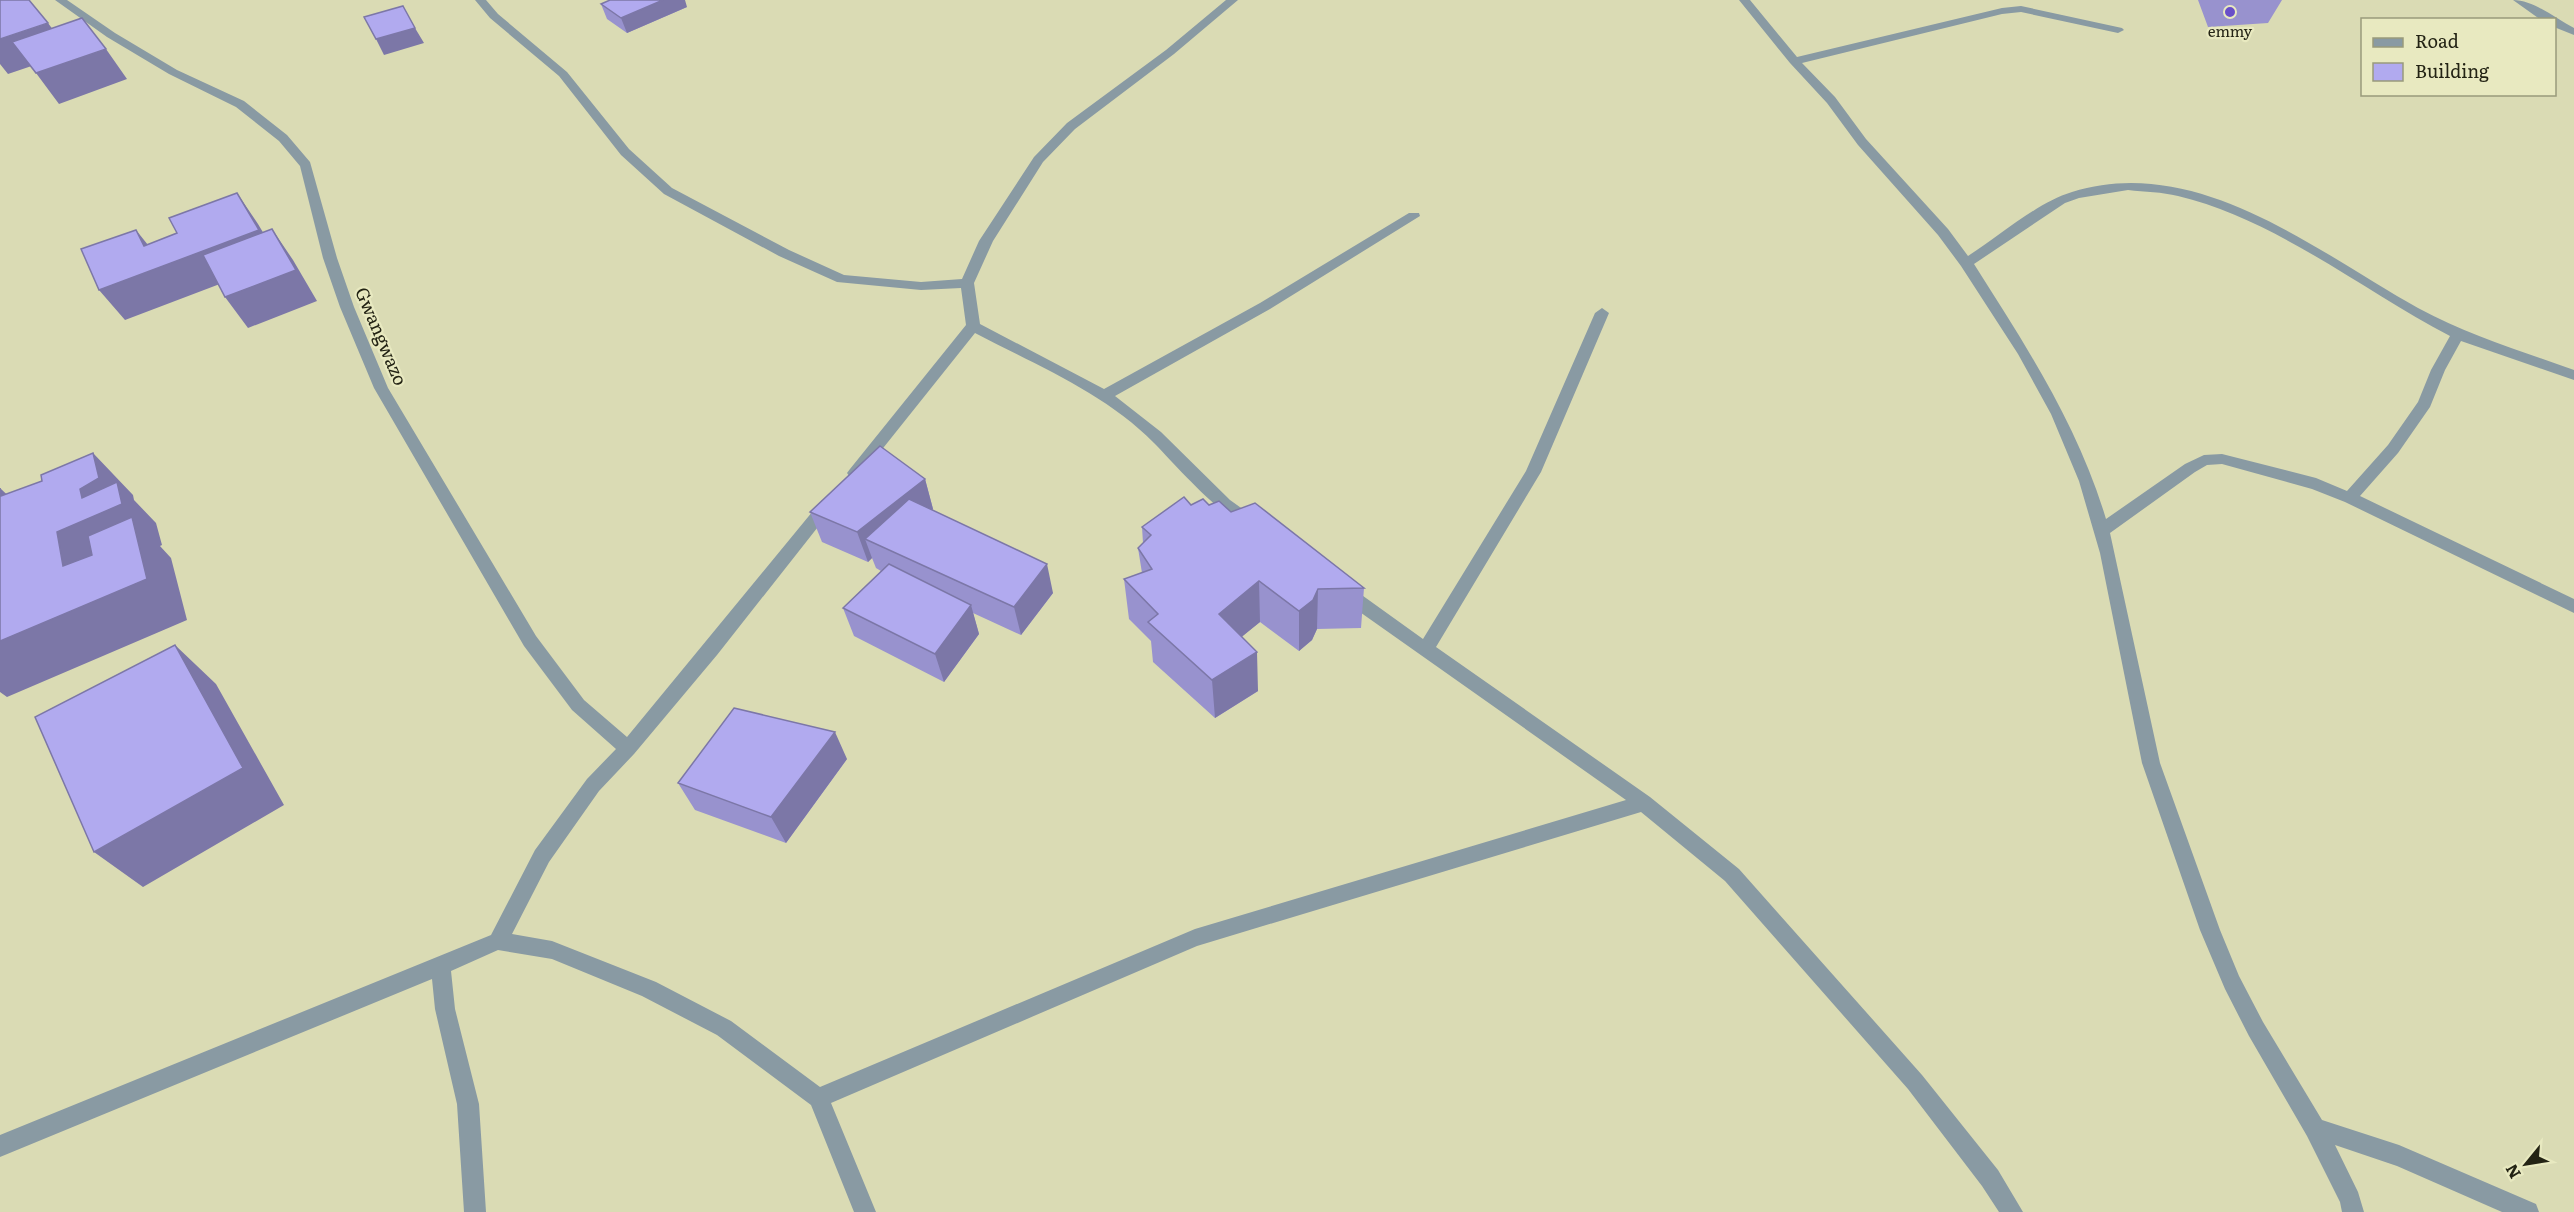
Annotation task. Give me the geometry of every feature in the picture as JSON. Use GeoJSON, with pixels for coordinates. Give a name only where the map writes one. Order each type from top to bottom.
{"type":"FeatureCollection","features":[{"type":"Feature","properties":{"kind":"street","name":"Gwangwazo"},"geometry":{"type":"LineString","coordinates":[[60,0],[111,35],[173,72],[240,104],[283,138],[306,165],[330,258],[347,307],[381,388],[530,641],[578,705],[628,749]]}},
{"type":"Feature","properties":{"kind":"street"},"geometry":{"type":"LineString","coordinates":[[480,0],[494,16],[563,74],[625,152],[668,191],[784,253],[842,279],[921,285],[967,283]]}},
{"type":"Feature","properties":{"kind":"street"},"geometry":{"type":"LineString","coordinates":[[498,941],[542,856],[593,785],[628,749],[711,650],[973,326],[967,283],[986,241],[1038,160],[1071,126],[1170,52],[1233,0]]}},
{"type":"Feature","properties":{"kind":"street"},"geometry":{"type":"LineString","coordinates":[[1744,0],[1794,61],[1831,100],[1862,142],[1942,232],[1966,263],[2024,352],[2058,414],[2087,481],[2101,531],[2151,763],[2210,930],[2232,982],[2256,1029],[2315,1128],[2350,1200],[2353,1212]]}},
{"type":"Feature","properties":{"kind":"street"},"geometry":{"type":"LineString","coordinates":[[2518,0],[2547,18]]}},
{"type":"Feature","properties":{"kind":"street"},"geometry":{"type":"LineString","coordinates":[[1794,61],[2002,11],[2021,9],[2118,30]]}},
{"type":"Feature","properties":{"kind":"street"},"geometry":{"type":"LineString","coordinates":[[2556,23],[2574,32]]}},
{"type":"Feature","properties":{"kind":"street"},"geometry":{"type":"LineString","coordinates":[[1966,263],[2051,205],[2076,194],[2110,187],[2166,188],[2183,191],[2239,212],[2458,334],[2574,375]]}},
{"type":"Feature","properties":{"kind":"street"},"geometry":{"type":"LineString","coordinates":[[1104,395],[1265,306],[1414,216]]}},
{"type":"Feature","properties":{"kind":"street"},"geometry":{"type":"LineString","coordinates":[[1426,649],[1533,472],[1602,313]]}},
{"type":"Feature","properties":{"kind":"street"},"geometry":{"type":"LineString","coordinates":[[973,326],[1104,395],[1156,436],[1224,504],[1262,532]]}},
{"type":"Feature","properties":{"kind":"street"},"geometry":{"type":"LineString","coordinates":[[2350,498],[2393,448],[2425,403],[2438,370],[2458,334]]}},
{"type":"Feature","properties":{"kind":"street"},"geometry":{"type":"LineString","coordinates":[[2101,531],[2190,468],[2211,458],[2267,469],[2316,484],[2350,498],[2574,606]]}},
{"type":"Feature","properties":{"kind":"street"},"geometry":{"type":"LineString","coordinates":[[1328,580],[1644,803],[1732,875],[1915,1082],[1990,1178],[2012,1212]]}},
{"type":"Feature","properties":{"kind":"street"},"geometry":{"type":"LineString","coordinates":[[818,1098],[1196,938],[1644,803]]}},
{"type":"Feature","properties":{"kind":"street"},"geometry":{"type":"LineString","coordinates":[[0,1146],[340,1008],[498,941],[552,950],[649,989],[724,1028],[818,1098],[865,1212]]}},
{"type":"Feature","properties":{"kind":"street"},"geometry":{"type":"LineString","coordinates":[[440,964],[445,1009],[468,1104],[475,1212]]}},
{"type":"Feature","properties":{"kind":"street"},"geometry":{"type":"LineString","coordinates":[[2315,1128],[2399,1156],[2528,1212]]}},
{"type":"Feature","properties":{"kind":"building"},"geometry":{"type":"Polygon","coordinates":[[[0,0],[29,0],[48,23],[0,39],[0,0]]]}},
{"type":"Feature","properties":{"kind":"building"},"geometry":{"type":"Polygon","coordinates":[[[610,0],[663,0],[621,18],[601,4],[610,0]]]}},
{"type":"Feature","properties":{"kind":"building"},"geometry":{"type":"Polygon","coordinates":[[[403,6],[415,28],[376,39],[364,17],[403,6]]]}},
{"type":"Feature","properties":{"kind":"building"},"geometry":{"type":"Polygon","coordinates":[[[82,18],[106,49],[36,73],[12,42],[82,18]]]}},
{"type":"Feature","properties":{"kind":"building"},"geometry":{"type":"Polygon","coordinates":[[[237,193],[259,230],[99,290],[81,249],[136,230],[144,246],[177,233],[169,218],[237,193]]]}},
{"type":"Feature","properties":{"kind":"building"},"geometry":{"type":"Polygon","coordinates":[[[272,229],[296,270],[225,297],[203,255],[272,229]]]}},
{"type":"Feature","properties":{"kind":"building"},"geometry":{"type":"Polygon","coordinates":[[[880,446],[925,479],[857,532],[810,512],[880,446]]]}},
{"type":"Feature","properties":{"kind":"building"},"geometry":{"type":"Polygon","coordinates":[[[93,453],[99,478],[80,489],[82,498],[117,482],[122,504],[57,532],[63,566],[92,555],[88,536],[132,517],[147,579],[0,641],[0,488],[1,496],[42,481],[41,475],[93,453]]]}},
{"type":"Feature","properties":{"kind":"building"},"geometry":{"type":"Polygon","coordinates":[[[1184,497],[1191,505],[1203,499],[1209,505],[1219,501],[1231,512],[1255,503],[1364,588],[1318,589],[1313,600],[1299,611],[1259,581],[1219,614],[1257,652],[1212,680],[1148,622],[1158,614],[1124,579],[1152,569],[1138,548],[1151,535],[1142,527],[1184,497]]]}},
{"type":"Feature","properties":{"kind":"building"},"geometry":{"type":"Polygon","coordinates":[[[909,499],[1047,564],[1014,607],[865,539],[909,499]]]}},
{"type":"Feature","properties":{"kind":"building"},"geometry":{"type":"Polygon","coordinates":[[[889,564],[971,605],[935,654],[843,608],[889,564]]]}},
{"type":"Feature","properties":{"kind":"building"},"geometry":{"type":"Polygon","coordinates":[[[175,645],[243,768],[94,852],[35,717],[175,645]]]}},
{"type":"Feature","properties":{"kind":"building"},"geometry":{"type":"Polygon","coordinates":[[[734,708],[835,732],[771,817],[678,783],[734,708]]]}},
{"type":"Feature","properties":{"kind":"place","name":"emmy"},"geometry":{"type":"Point","coordinates":[2230,12]}}]}
